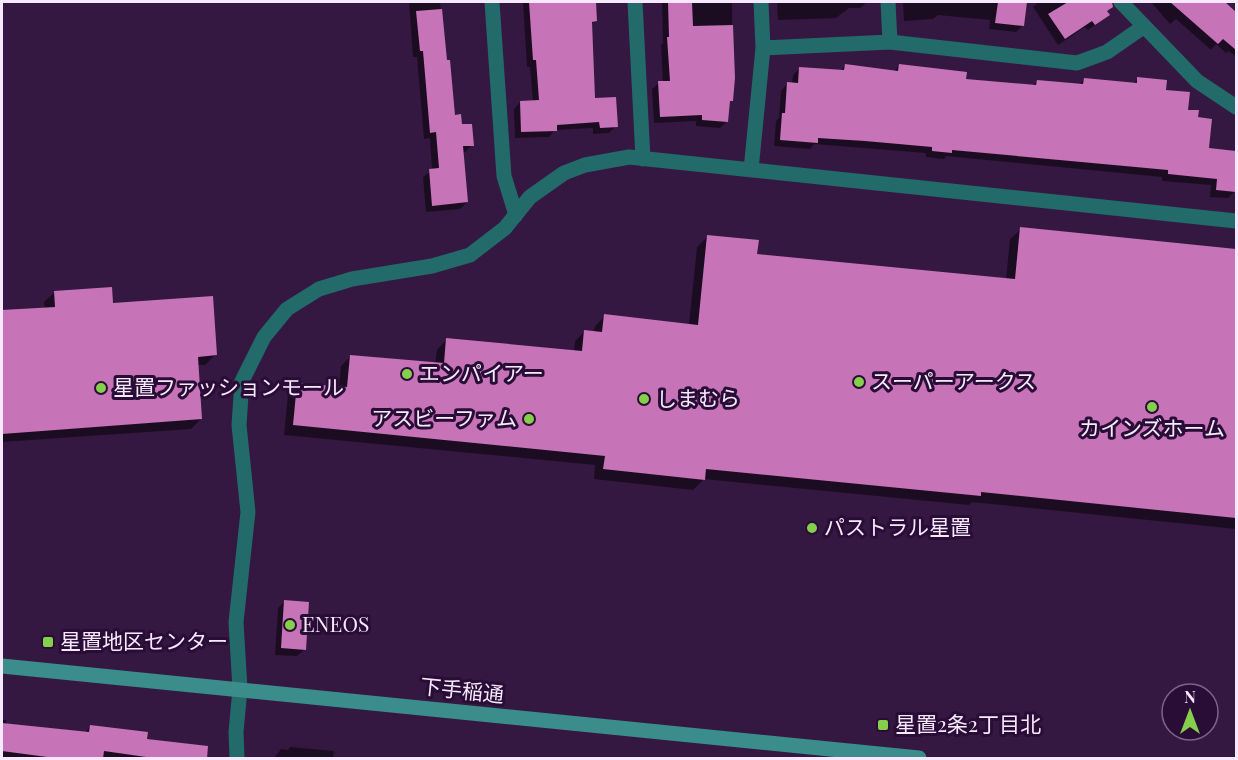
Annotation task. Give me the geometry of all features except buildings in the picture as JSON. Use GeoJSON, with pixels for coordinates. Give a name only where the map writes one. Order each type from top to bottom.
{"type":"FeatureCollection","features":[{"type":"Feature","properties":{"kind":"street"},"geometry":{"type":"LineString","coordinates":[[492,2],[504,176],[516,214]]}},
{"type":"Feature","properties":{"kind":"street"},"geometry":{"type":"LineString","coordinates":[[635,2],[643,159]]}},
{"type":"Feature","properties":{"kind":"street"},"geometry":{"type":"LineString","coordinates":[[751,170],[763,48],[760,2]]}},
{"type":"Feature","properties":{"kind":"street"},"geometry":{"type":"LineString","coordinates":[[888,2],[890,42]]}},
{"type":"Feature","properties":{"kind":"street"},"geometry":{"type":"LineString","coordinates":[[1120,2],[1197,81],[1236,107]]}},
{"type":"Feature","properties":{"kind":"street"},"geometry":{"type":"LineString","coordinates":[[763,48],[890,42],[1077,63],[1107,52],[1143,27]]}},
{"type":"Feature","properties":{"kind":"street"},"geometry":{"type":"LineString","coordinates":[[237,759],[236,732],[240,689],[236,622],[248,512],[239,425],[242,381],[264,337],[287,309],[319,289],[352,279],[432,266],[470,255],[505,228],[530,197],[564,173],[585,165],[629,157],[1236,221]]}},
{"type":"Feature","properties":{"kind":"street","name":"下手稲通"},"geometry":{"type":"LineString","coordinates":[[2,666],[919,759]]}},
{"type":"Feature","properties":{"kind":"place","name":"エンパイアー"},"geometry":{"type":"Point","coordinates":[407,374]}},
{"type":"Feature","properties":{"kind":"place","name":"スーパーアークス"},"geometry":{"type":"Point","coordinates":[859,382]}},
{"type":"Feature","properties":{"kind":"place","name":"星置ファッションモール"},"geometry":{"type":"Point","coordinates":[101,388]}},
{"type":"Feature","properties":{"kind":"place","name":"しまむら"},"geometry":{"type":"Point","coordinates":[644,399]}},
{"type":"Feature","properties":{"kind":"place","name":"カインズホーム"},"geometry":{"type":"Point","coordinates":[1152,407]}},
{"type":"Feature","properties":{"kind":"place","name":"アスビーファム"},"geometry":{"type":"Point","coordinates":[529,419]}},
{"type":"Feature","properties":{"kind":"place","name":"パストラル星置"},"geometry":{"type":"Point","coordinates":[812,528]}},
{"type":"Feature","properties":{"kind":"place","name":"ENEOS"},"geometry":{"type":"Point","coordinates":[290,625]}},
{"type":"Feature","properties":{"kind":"place","name":"星置地区センター"},"geometry":{"type":"Point","coordinates":[48,642]}},
{"type":"Feature","properties":{"kind":"place","name":"星置2条2丁目北"},"geometry":{"type":"Point","coordinates":[883,725]}}]}
